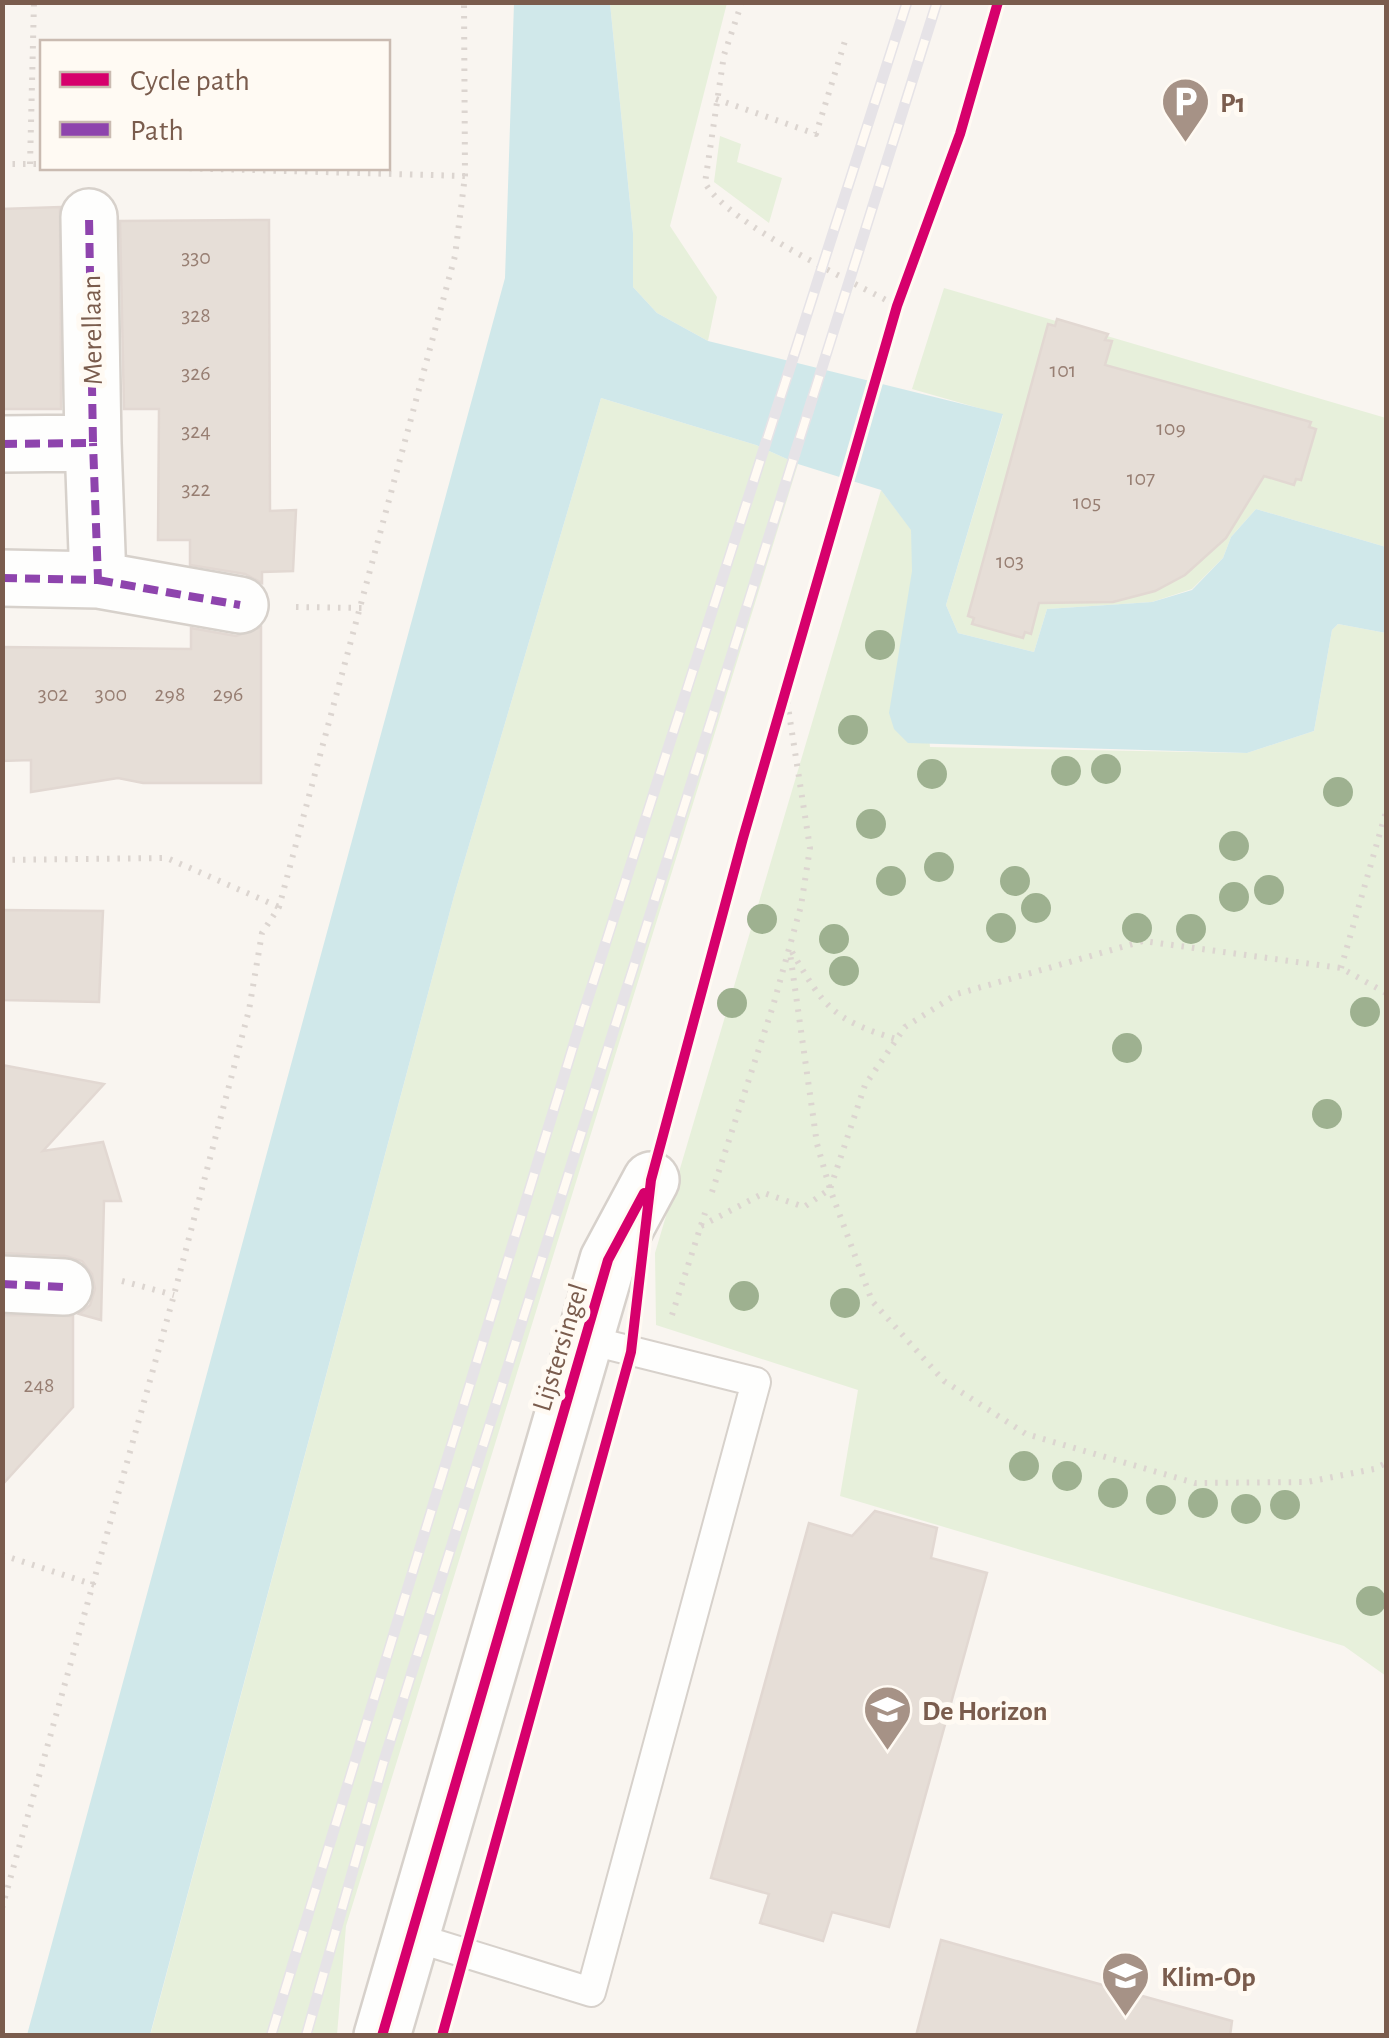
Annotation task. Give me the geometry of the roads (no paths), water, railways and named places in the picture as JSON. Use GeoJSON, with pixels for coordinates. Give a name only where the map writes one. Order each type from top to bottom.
{"type":"FeatureCollection","features":[{"type":"Feature","properties":{"kind":"street","name":"Merellaan"},"geometry":{"type":"LineString","coordinates":[[88,218],[98,580]]}},
{"type":"Feature","properties":{"kind":"street"},"geometry":{"type":"LineString","coordinates":[[2,444],[92,443]]}},
{"type":"Feature","properties":{"kind":"street"},"geometry":{"type":"LineString","coordinates":[[2,578],[98,580],[240,605]]}},
{"type":"Feature","properties":{"kind":"street","name":"Lijstersingel"},"geometry":{"type":"LineString","coordinates":[[382,2036],[410,1936],[608,1346],[608,1260],[651,1180]]}},
{"type":"Feature","properties":{"kind":"street"},"geometry":{"type":"LineString","coordinates":[[2,1284],[64,1287]]}},
{"type":"Feature","properties":{"kind":"lane"},"geometry":{"type":"LineString","coordinates":[[410,1936],[591,1992],[756,1382],[608,1346]]}},
{"type":"Feature","properties":{"kind":"water"},"geometry":{"type":"Polygon","coordinates":[[[514,3],[610,3],[633,233],[633,287],[657,313],[708,341],[1003,414],[946,605],[958,633],[1034,652],[1047,609],[1152,602],[1192,590],[1223,558],[1231,537],[1256,509],[1386,547],[1386,633],[1338,624],[1332,630],[1314,731],[1247,753],[908,743],[894,729],[889,713],[912,571],[911,530],[881,490],[798,464],[756,445],[601,398],[454,896],[150,2035],[27,2035],[505,278],[514,3]]]}},
{"type":"Feature","properties":{"kind":"railway"},"geometry":{"type":"LineString","coordinates":[[271,2036],[583,1014],[907,2]]}},
{"type":"Feature","properties":{"kind":"railway"},"geometry":{"type":"LineString","coordinates":[[306,2036],[383,1764],[937,2]]}},
{"type":"Feature","properties":{"kind":"place","name":"P1"},"geometry":{"type":"Point","coordinates":[1185,144]}},
{"type":"Feature","properties":{"kind":"place","name":"De Horizon"},"geometry":{"type":"Point","coordinates":[887,1752]}},
{"type":"Feature","properties":{"kind":"place","name":"Klim-Op"},"geometry":{"type":"Point","coordinates":[1126,2018]}}]}
